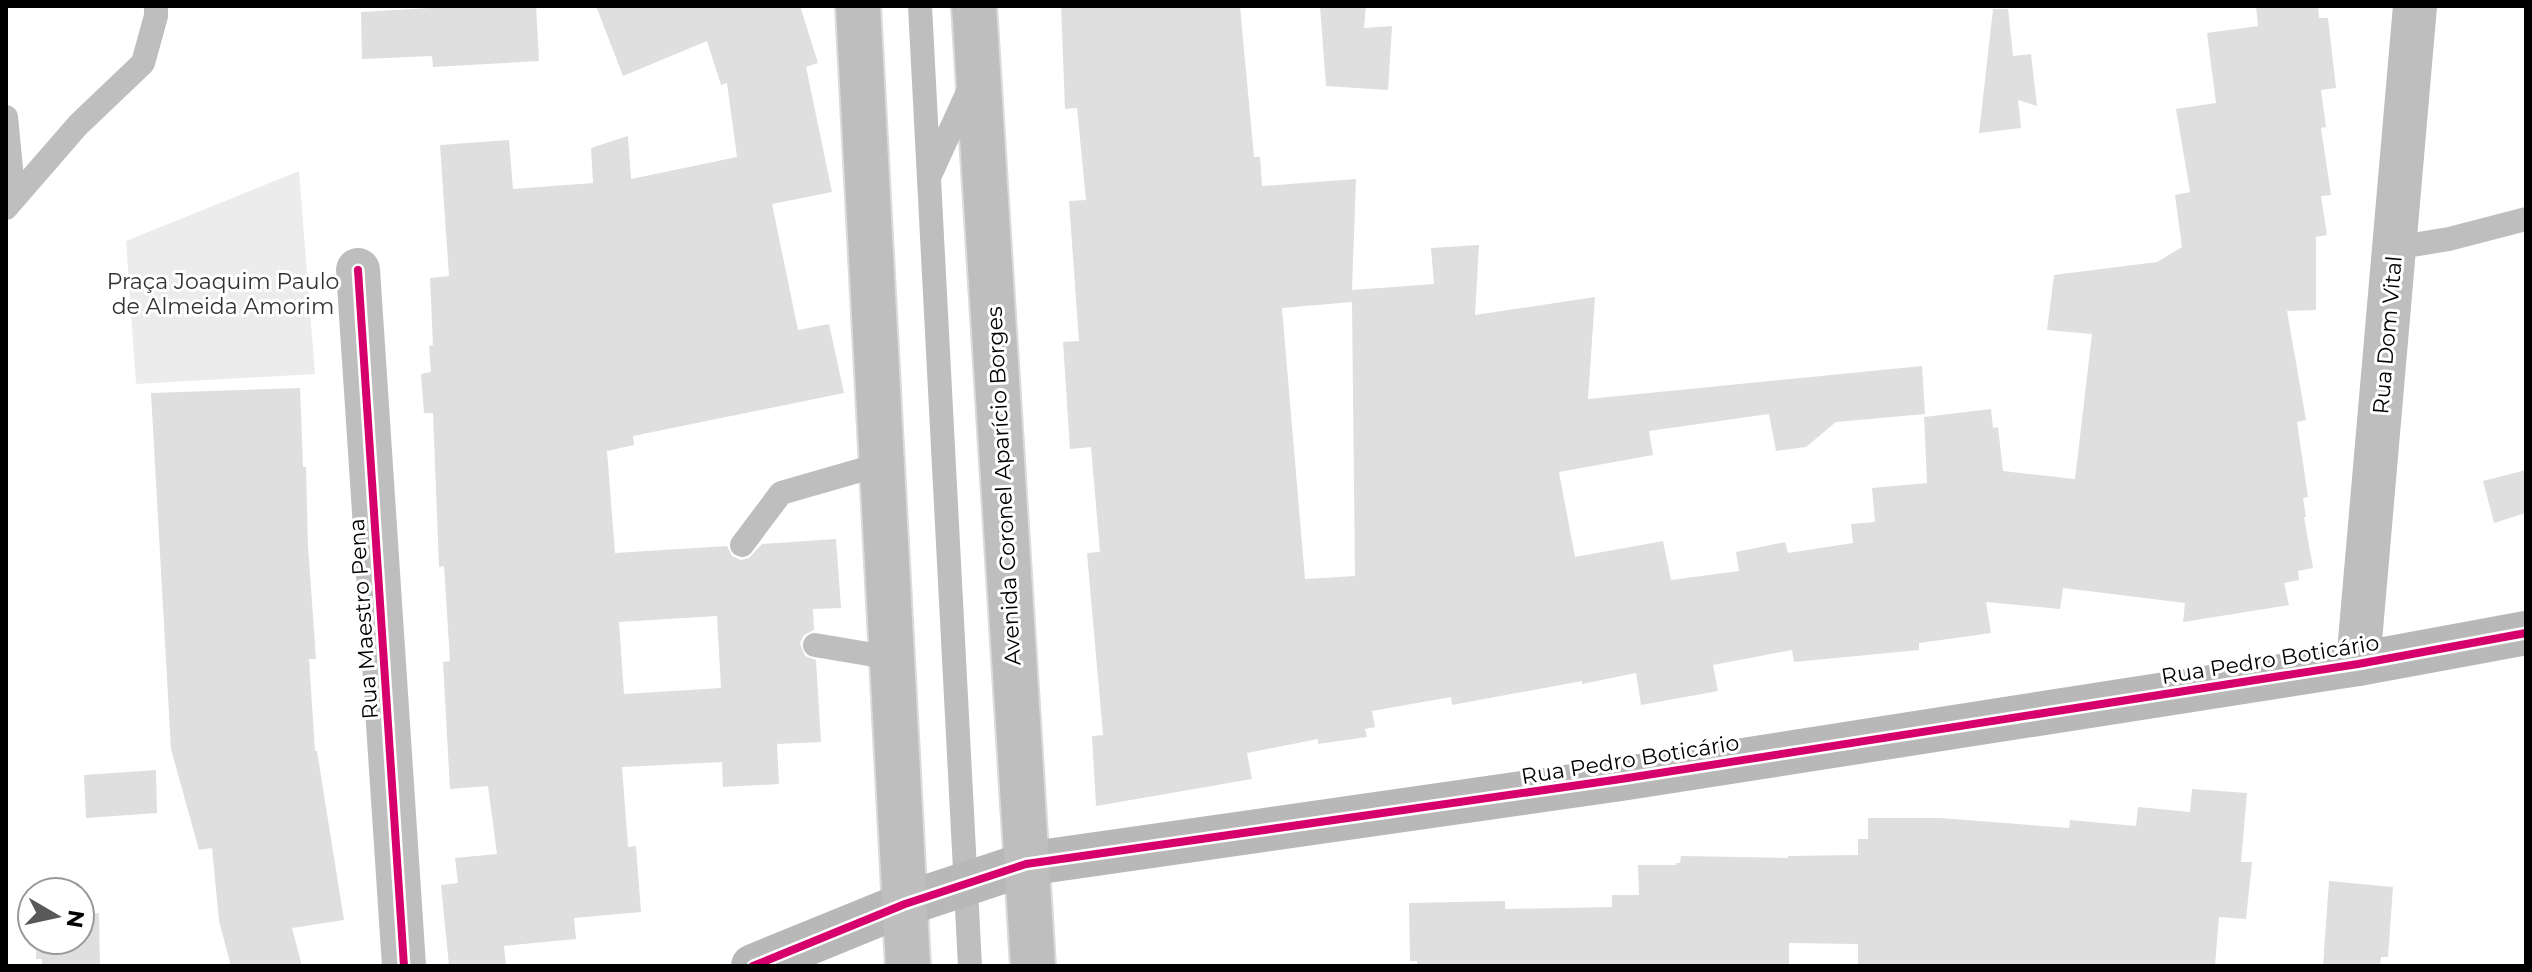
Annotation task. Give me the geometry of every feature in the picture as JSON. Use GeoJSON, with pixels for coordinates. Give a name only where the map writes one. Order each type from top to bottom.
{"type":"FeatureCollection","features":[{"type":"Feature","properties":{"kind":"main road"},"geometry":{"type":"LineString","coordinates":[[858,6],[908,966]]}},
{"type":"Feature","properties":{"kind":"main road","name":"Avenida Coronel Aparício Borges"},"geometry":{"type":"LineString","coordinates":[[974,6],[1033,966]]}},
{"type":"Feature","properties":{"kind":"main road","name":"Rua Dom Vital"},"geometry":{"type":"LineString","coordinates":[[2358,664],[2415,6]]}},
{"type":"Feature","properties":{"kind":"main road","name":"Rua Maestro Pena"},"geometry":{"type":"LineString","coordinates":[[358,270],[404,966]]}},
{"type":"Feature","properties":{"kind":"street","name":"Rua Pedro Boticário"},"geometry":{"type":"LineString","coordinates":[[753,966],[905,904],[1026,864],[1621,779],[2358,664],[2526,633]]}},
{"type":"Feature","properties":{"kind":"lane"},"geometry":{"type":"LineString","coordinates":[[10,204],[78,125],[143,63],[156,6]]}},
{"type":"Feature","properties":{"kind":"lane"},"geometry":{"type":"LineString","coordinates":[[920,6],[970,966]]}},
{"type":"Feature","properties":{"kind":"lane"},"geometry":{"type":"LineString","coordinates":[[929,179],[978,69]]}},
{"type":"Feature","properties":{"kind":"lane"},"geometry":{"type":"LineString","coordinates":[[6,117],[10,204]]}},
{"type":"Feature","properties":{"kind":"lane"},"geometry":{"type":"LineString","coordinates":[[2394,248],[2449,239],[2526,219]]}},
{"type":"Feature","properties":{"kind":"lane"},"geometry":{"type":"LineString","coordinates":[[742,545],[781,493],[882,464]]}},
{"type":"Feature","properties":{"kind":"lane"},"geometry":{"type":"LineString","coordinates":[[815,645],[892,658]]}},
{"type":"Feature","properties":{"kind":"green space","name":"Praça Joaquim Paulo de Almeida Amorim"},"geometry":{"type":"Polygon","coordinates":[[[299,171],[315,374],[136,384],[126,241],[299,171]]]}},
{"type":"Feature","properties":{"kind":"building"},"geometry":{"type":"Polygon","coordinates":[[[430,6],[536,6],[539,61],[433,67],[432,56],[362,59],[361,12],[430,6]]]}},
{"type":"Feature","properties":{"kind":"building"},"geometry":{"type":"Polygon","coordinates":[[[596,6],[800,6],[818,63],[806,67],[832,192],[772,204],[798,330],[829,324],[844,393],[633,436],[634,445],[607,451],[615,553],[727,546],[732,556],[741,560],[749,558],[762,544],[836,539],[841,608],[813,609],[814,630],[804,635],[800,643],[805,656],[816,660],[821,742],[777,744],[779,784],[723,787],[722,762],[622,767],[628,847],[636,846],[641,912],[574,918],[576,939],[504,946],[506,966],[449,966],[441,885],[458,883],[455,858],[497,854],[488,786],[450,789],[443,662],[450,661],[444,566],[439,567],[433,413],[424,413],[421,374],[431,372],[430,278],[449,276],[440,145],[509,140],[513,189],[593,183],[591,148],[628,136],[631,179],[737,157],[727,83],[721,85],[707,41],[623,76],[596,6]],[[717,616],[619,622],[624,694],[721,688],[717,616]]]}},
{"type":"Feature","properties":{"kind":"building"},"geometry":{"type":"Polygon","coordinates":[[[1061,6],[1240,6],[1254,157],[1260,157],[1262,186],[1356,179],[1352,290],[1434,284],[1431,248],[1479,245],[1475,315],[1595,297],[1588,399],[1922,366],[1925,414],[1836,422],[1806,447],[1776,451],[1769,414],[1649,431],[1653,455],[1559,472],[1575,557],[1663,541],[1671,580],[1739,571],[1736,552],[1785,542],[1788,553],[1853,543],[1851,524],[1875,522],[1872,488],[1927,483],[1924,417],[1991,409],[1993,428],[1998,427],[2003,471],[2075,479],[2092,334],[2047,330],[2054,275],[2157,262],[2182,247],[2175,195],[2190,192],[2176,109],[2216,103],[2207,33],[2258,26],[2256,6],[2318,6],[2319,18],[2328,18],[2336,88],[2321,90],[2326,127],[2321,128],[2331,195],[2321,196],[2327,235],[2316,237],[2316,310],[2287,311],[2306,420],[2297,422],[2308,497],[2303,498],[2304,517],[2313,568],[2298,571],[2299,580],[2284,583],[2289,605],[2183,622],[2185,603],[2063,588],[2060,609],[1986,602],[1991,633],[1919,643],[1919,650],[1794,662],[1792,650],[1713,665],[1718,691],[1641,705],[1636,673],[1452,705],[1451,697],[1372,711],[1375,727],[1365,729],[1367,737],[1318,744],[1318,739],[1247,753],[1252,779],[1096,806],[1092,736],[1103,735],[1087,553],[1100,552],[1091,447],[1070,449],[1063,342],[1079,341],[1069,201],[1086,200],[1077,108],[1065,109],[1061,6]],[[1352,302],[1282,308],[1305,579],[1355,576],[1352,302]]]}},
{"type":"Feature","properties":{"kind":"building"},"geometry":{"type":"Polygon","coordinates":[[[1320,6],[1366,6],[1364,28],[1392,26],[1388,90],[1326,86],[1320,6]]]}},
{"type":"Feature","properties":{"kind":"building"},"geometry":{"type":"Polygon","coordinates":[[[1993,9],[2008,9],[2013,56],[2031,54],[2037,106],[2018,100],[2021,128],[1979,133],[1993,9]]]}},
{"type":"Feature","properties":{"kind":"building"},"geometry":{"type":"Polygon","coordinates":[[[300,388],[316,659],[309,659],[315,751],[344,920],[292,928],[302,966],[231,966],[219,921],[212,848],[199,850],[171,749],[151,393],[300,388]]]}},
{"type":"Feature","properties":{"kind":"building"},"geometry":{"type":"Polygon","coordinates":[[[2526,470],[2526,513],[2494,523],[2483,481],[2526,470]]]}},
{"type":"Feature","properties":{"kind":"building"},"geometry":{"type":"Polygon","coordinates":[[[156,770],[157,813],[86,818],[84,775],[156,770]]]}},
{"type":"Feature","properties":{"kind":"building"},"geometry":{"type":"Polygon","coordinates":[[[2192,789],[2247,793],[2241,862],[2252,862],[2246,919],[2219,917],[2215,966],[1858,966],[1858,944],[1789,943],[1789,966],[1417,966],[1417,961],[1410,961],[1409,903],[1505,901],[1505,909],[1612,907],[1612,895],[1639,895],[1638,865],[1676,865],[1680,863],[1681,856],[1788,858],[1858,855],[1858,839],[1868,839],[1868,818],[1940,818],[2069,828],[2070,820],[2136,826],[2138,807],[2190,812],[2192,789]]]}},
{"type":"Feature","properties":{"kind":"building"},"geometry":{"type":"Polygon","coordinates":[[[2329,881],[2393,887],[2388,957],[2381,957],[2380,966],[2323,966],[2329,881]]]}},
{"type":"Feature","properties":{"kind":"building"},"geometry":{"type":"Polygon","coordinates":[[[96,913],[99,913],[100,966],[42,966],[42,959],[36,959],[36,956],[96,956],[96,913]]]}},
{"type":"Feature","properties":{"kind":"cycle path"},"geometry":{"type":"LineString","coordinates":[[358,270],[404,966]]}},
{"type":"Feature","properties":{"kind":"cycle path"},"geometry":{"type":"LineString","coordinates":[[753,966],[905,904],[1026,864],[1621,779],[2358,664],[2526,633]]}}]}
